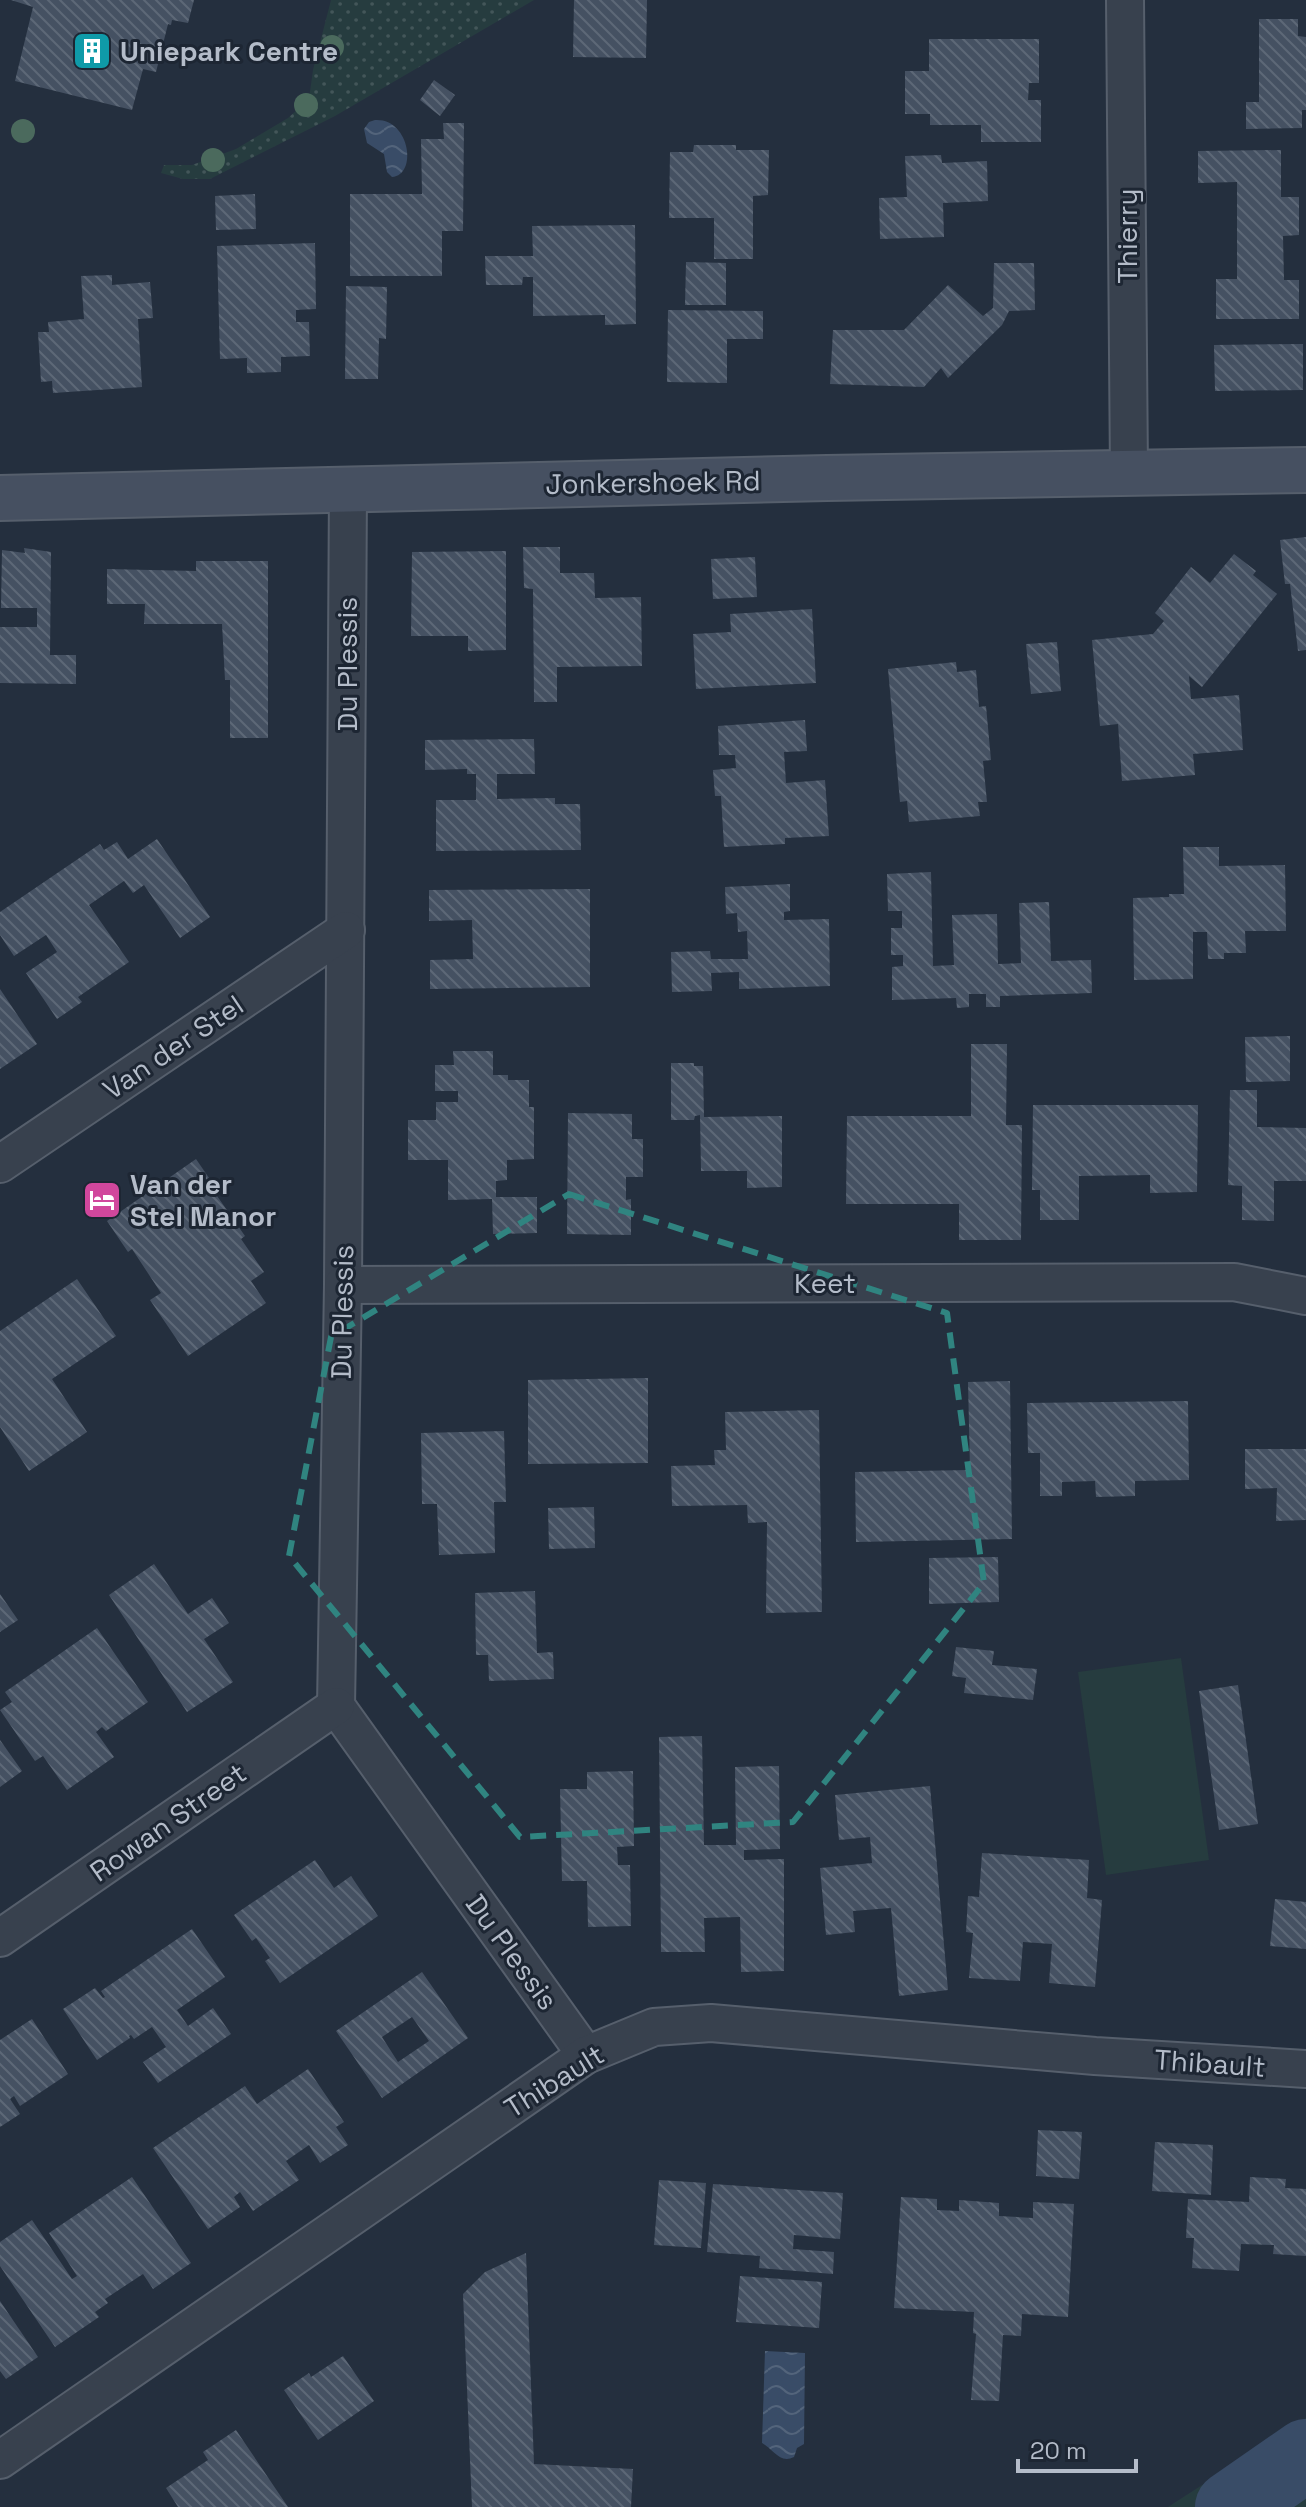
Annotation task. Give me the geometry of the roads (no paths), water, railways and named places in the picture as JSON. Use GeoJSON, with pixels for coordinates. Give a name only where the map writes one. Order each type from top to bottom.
{"type":"FeatureCollection","features":[{"type":"Feature","properties":{"kind":"street","name":"Thierry"},"geometry":{"type":"LineString","coordinates":[[1125,0],[1129,472]]}},
{"type":"Feature","properties":{"kind":"street","name":"Jonkershoek Rd"},"geometry":{"type":"LineString","coordinates":[[0,498],[1306,470]]}},
{"type":"Feature","properties":{"kind":"street","name":"Du Plessis"},"geometry":{"type":"LineString","coordinates":[[348,489],[343,1285],[336,1706],[586,2055]]}},
{"type":"Feature","properties":{"kind":"street","name":"Van der Stel"},"geometry":{"type":"LineString","coordinates":[[0,1164],[346,930]]}},
{"type":"Feature","properties":{"kind":"street","name":"Keet"},"geometry":{"type":"LineString","coordinates":[[343,1285],[1234,1282],[1306,1296]]}},
{"type":"Feature","properties":{"kind":"street","name":"Rowan Street"},"geometry":{"type":"LineString","coordinates":[[0,1938],[336,1706]]}},
{"type":"Feature","properties":{"kind":"street","name":"Thibault"},"geometry":{"type":"LineString","coordinates":[[0,2460],[586,2055],[654,2027],[711,2023],[1095,2056],[1306,2069]]}},
{"type":"Feature","properties":{"kind":"water"},"geometry":{"type":"Polygon","coordinates":[[[375,120],[387,122],[403,137],[407,158],[400,174],[392,177],[387,172],[384,154],[367,143],[364,129],[375,120]]]}},
{"type":"Feature","properties":{"kind":"water"},"geometry":{"type":"Polygon","coordinates":[[[765,2351],[805,2353],[804,2444],[789,2459],[762,2443],[765,2351]]]}},
{"type":"Feature","properties":{"kind":"waterway"},"geometry":{"type":"LineString","coordinates":[[1231,2507],[1306,2455]]}},
{"type":"Feature","properties":{"kind":"place","name":"Uniepark Centre"},"geometry":{"type":"Point","coordinates":[92,51]}},
{"type":"Feature","properties":{"kind":"place","name":"Van der Stel Manor"},"geometry":{"type":"Point","coordinates":[102,1200]}}]}
